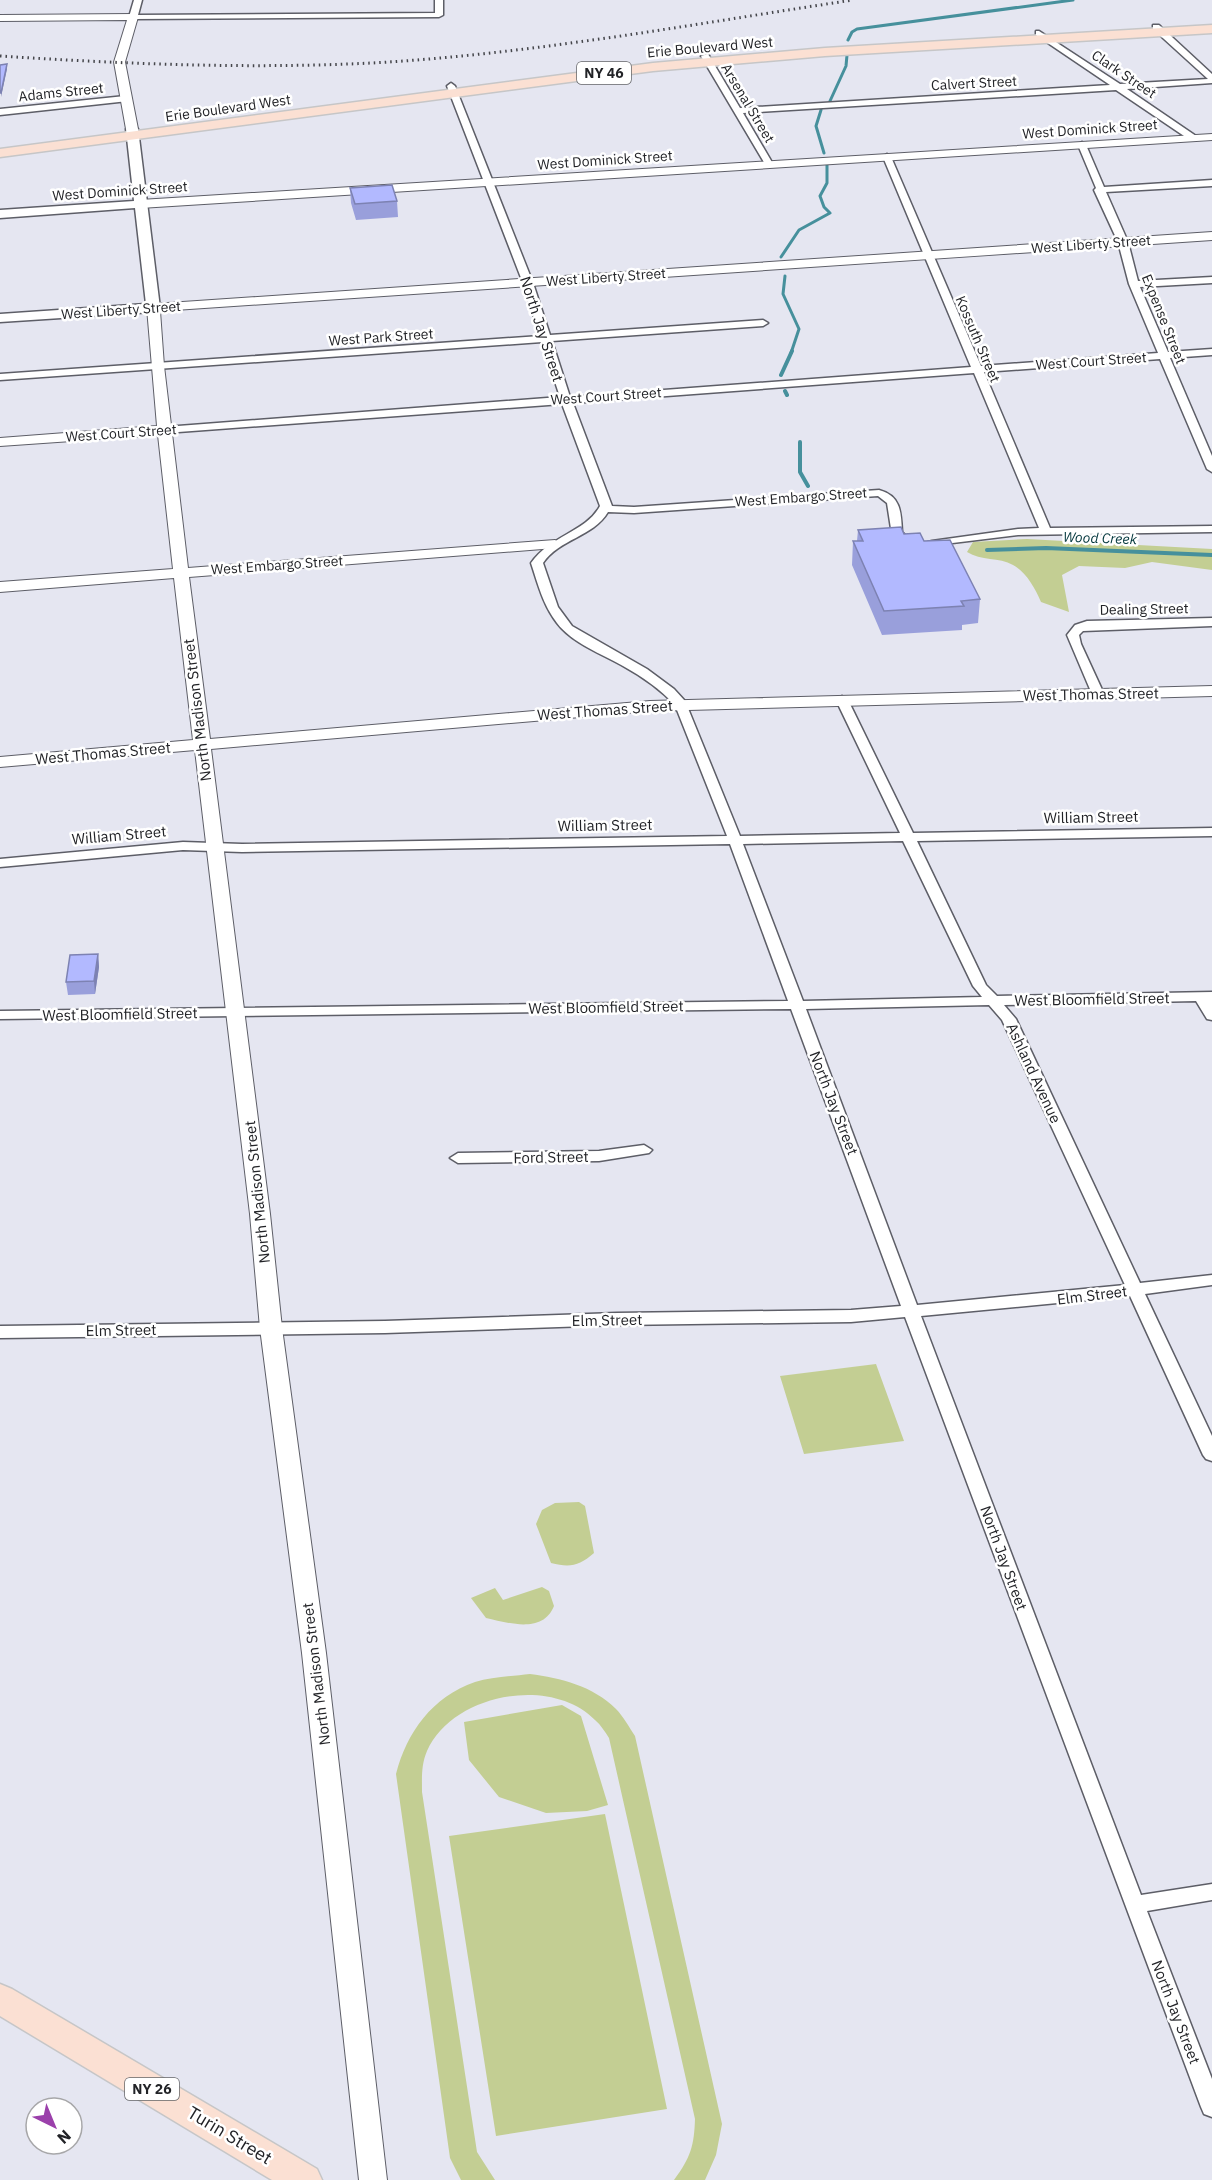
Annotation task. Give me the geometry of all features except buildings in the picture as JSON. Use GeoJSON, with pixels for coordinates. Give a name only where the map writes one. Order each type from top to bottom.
{"type":"FeatureCollection","features":[{"type":"Feature","properties":{"kind":"main road","name":"Erie Boulevard West"},"geometry":{"type":"LineString","coordinates":[[0,146],[132,132],[707,59],[1160,29],[1212,23]]}},
{"type":"Feature","properties":{"kind":"main road","name":"Erie Boulevard West"},"geometry":{"type":"LineString","coordinates":[[1160,29],[1212,29]]}},
{"type":"Feature","properties":{"kind":"main road","name":"Erie Boulevard West"},"geometry":{"type":"LineString","coordinates":[[0,153],[132,132]]}},
{"type":"Feature","properties":{"kind":"main road","name":"North Madison Street"},"geometry":{"type":"LineString","coordinates":[[132,132],[153,308]]}},
{"type":"Feature","properties":{"kind":"main road","name":"West Dominick Street"},"geometry":{"type":"LineString","coordinates":[[0,214],[141,204]]}},
{"type":"Feature","properties":{"kind":"main road","name":"West Liberty Street"},"geometry":{"type":"LineString","coordinates":[[0,318],[153,308]]}},
{"type":"Feature","properties":{"kind":"main road","name":"Turin Street"},"geometry":{"type":"LineString","coordinates":[[0,1999],[303,2180]]}},
{"type":"Feature","properties":{"kind":"street"},"geometry":{"type":"LineString","coordinates":[[132,132],[122,75],[119,70],[121,53],[138,0]]}},
{"type":"Feature","properties":{"kind":"street"},"geometry":{"type":"LineString","coordinates":[[0,18],[439,15],[439,0]]}},
{"type":"Feature","properties":{"kind":"street"},"geometry":{"type":"LineString","coordinates":[[1160,29],[1212,80]]}},
{"type":"Feature","properties":{"kind":"street","name":"Clark Street"},"geometry":{"type":"LineString","coordinates":[[1042,36],[1193,138]]}},
{"type":"Feature","properties":{"kind":"street","name":"Arsenal Street"},"geometry":{"type":"LineString","coordinates":[[707,59],[769,164]]}},
{"type":"Feature","properties":{"kind":"street","name":"Calvert Street"},"geometry":{"type":"LineString","coordinates":[[738,111],[1212,80]]}},
{"type":"Feature","properties":{"kind":"street","name":"North Jay Street"},"geometry":{"type":"LineString","coordinates":[[453,90],[528,283],[545,339],[592,464],[606,509],[599,518],[543,552],[537,563],[552,605],[561,622],[582,639],[647,675],[681,704],[735,839],[1067,1728],[1212,2107]]}},
{"type":"Feature","properties":{"kind":"street","name":"Adams Street"},"geometry":{"type":"LineString","coordinates":[[0,112],[125,99]]}},
{"type":"Feature","properties":{"kind":"street","name":"West Dominick Street"},"geometry":{"type":"LineString","coordinates":[[141,204],[1212,137]]}},
{"type":"Feature","properties":{"kind":"street","name":"Expense Street"},"geometry":{"type":"LineString","coordinates":[[1082,145],[1099,190],[1123,242],[1134,284],[1212,469]]}},
{"type":"Feature","properties":{"kind":"street","name":"Kossuth Street"},"geometry":{"type":"LineString","coordinates":[[887,157],[931,255],[976,369],[1046,531]]}},
{"type":"Feature","properties":{"kind":"street"},"geometry":{"type":"LineString","coordinates":[[1099,190],[1212,183]]}},
{"type":"Feature","properties":{"kind":"street","name":"West Liberty Street"},"geometry":{"type":"LineString","coordinates":[[153,308],[1212,236]]}},
{"type":"Feature","properties":{"kind":"street"},"geometry":{"type":"LineString","coordinates":[[1134,284],[1212,280]]}},
{"type":"Feature","properties":{"kind":"street","name":"North Madison Street"},"geometry":{"type":"LineString","coordinates":[[153,308],[157,366],[201,744],[236,1013],[271,1328],[314,1653],[373,2180]]}},
{"type":"Feature","properties":{"kind":"street","name":"West Park Street"},"geometry":{"type":"LineString","coordinates":[[0,377],[764,323]]}},
{"type":"Feature","properties":{"kind":"street","name":"West Court Street"},"geometry":{"type":"LineString","coordinates":[[0,442],[1212,352]]}},
{"type":"Feature","properties":{"kind":"street","name":"West Embargo Street"},"geometry":{"type":"LineString","coordinates":[[606,509],[634,510],[780,498],[879,493],[890,497],[894,502],[896,533],[900,538],[919,544],[1046,531],[1212,529]]}},
{"type":"Feature","properties":{"kind":"street","name":"West Embargo Street"},"geometry":{"type":"LineString","coordinates":[[0,587],[555,544]]}},
{"type":"Feature","properties":{"kind":"street","name":"Dealing Street"},"geometry":{"type":"LineString","coordinates":[[1098,694],[1075,644],[1073,636],[1079,627],[1212,622]]}},
{"type":"Feature","properties":{"kind":"street","name":"West Thomas Street"},"geometry":{"type":"LineString","coordinates":[[0,762],[681,704],[1212,691]]}},
{"type":"Feature","properties":{"kind":"street","name":"Ashland Avenue"},"geometry":{"type":"LineString","coordinates":[[842,700],[981,986],[1009,1019],[1212,1455]]}},
{"type":"Feature","properties":{"kind":"street","name":"William Street"},"geometry":{"type":"LineString","coordinates":[[0,863],[183,846],[242,848],[1212,832]]}},
{"type":"Feature","properties":{"kind":"street"},"geometry":{"type":"LineString","coordinates":[[1207,996],[1212,1016]]}},
{"type":"Feature","properties":{"kind":"street","name":"West Bloomfield Street"},"geometry":{"type":"LineString","coordinates":[[0,1016],[796,1005],[1207,996]]}},
{"type":"Feature","properties":{"kind":"street","name":"Ford Street"},"geometry":{"type":"LineString","coordinates":[[458,1158],[599,1156],[644,1150]]}},
{"type":"Feature","properties":{"kind":"street","name":"Elm Street"},"geometry":{"type":"LineString","coordinates":[[0,1332],[385,1327],[617,1319],[851,1316],[1134,1290],[1212,1280]]}},
{"type":"Feature","properties":{"kind":"street"},"geometry":{"type":"LineString","coordinates":[[1136,1904],[1212,1892]]}},
{"type":"Feature","properties":{"kind":"green space"},"geometry":{"type":"Polygon","coordinates":[[[1027,539],[1212,549],[1212,570],[1152,562],[1125,568],[1079,566],[1062,575],[1069,612],[1041,602],[1030,581],[1013,565],[978,557],[967,552],[973,542],[1027,539]]]}},
{"type":"Feature","properties":{"kind":"green space"},"geometry":{"type":"Polygon","coordinates":[[[876,1364],[904,1441],[804,1454],[780,1376],[876,1364]]]}},
{"type":"Feature","properties":{"kind":"green space"},"geometry":{"type":"Polygon","coordinates":[[[579,1502],[585,1506],[594,1553],[574,1565],[551,1563],[536,1524],[542,1510],[555,1503],[579,1502]]]}},
{"type":"Feature","properties":{"kind":"green space"},"geometry":{"type":"Polygon","coordinates":[[[542,1587],[549,1591],[554,1606],[549,1615],[533,1623],[514,1624],[486,1618],[471,1598],[495,1588],[503,1600],[542,1587]]]}},
{"type":"Feature","properties":{"kind":"green space"},"geometry":{"type":"Polygon","coordinates":[[[530,1674],[576,1684],[597,1694],[619,1712],[635,1736],[722,2124],[716,2155],[705,2180],[674,2180],[690,2151],[695,2119],[609,1738],[597,1722],[576,1706],[554,1698],[529,1695],[504,1697],[480,1704],[458,1716],[440,1731],[427,1751],[423,1766],[422,1792],[477,2152],[495,2180],[461,2180],[450,2158],[396,1774],[414,1730],[446,1697],[475,1682],[530,1674]]]}},
{"type":"Feature","properties":{"kind":"green space"},"geometry":{"type":"Polygon","coordinates":[[[562,1705],[581,1716],[608,1805],[587,1811],[546,1813],[499,1797],[469,1760],[464,1722],[562,1705]]]}},
{"type":"Feature","properties":{"kind":"green space"},"geometry":{"type":"Polygon","coordinates":[[[605,1814],[667,2109],[496,2136],[449,1836],[605,1814]]]}},
{"type":"Feature","properties":{"kind":"waterway"},"geometry":{"type":"LineString","coordinates":[[848,40],[852,32],[857,29],[1073,0]]}},
{"type":"Feature","properties":{"kind":"waterway","name":"Wood Creek"},"geometry":{"type":"LineString","coordinates":[[830,101],[846,66],[847,55]]}},
{"type":"Feature","properties":{"kind":"waterway","name":"Wood Creek"},"geometry":{"type":"LineString","coordinates":[[821,110],[816,126],[824,153]]}},
{"type":"Feature","properties":{"kind":"waterway","name":"Wood Creek"},"geometry":{"type":"LineString","coordinates":[[781,257],[799,230],[830,213],[824,207],[820,196],[827,183],[827,165]]}},
{"type":"Feature","properties":{"kind":"waterway","name":"Wood Creek"},"geometry":{"type":"LineString","coordinates":[[785,276],[783,294],[799,329],[791,353]]}},
{"type":"Feature","properties":{"kind":"waterway","name":"Wood Creek"},"geometry":{"type":"LineString","coordinates":[[781,375],[792,351]]}},
{"type":"Feature","properties":{"kind":"waterway","name":"Wood Creek"},"geometry":{"type":"LineString","coordinates":[[785,391],[787,395]]}},
{"type":"Feature","properties":{"kind":"waterway","name":"Wood Creek"},"geometry":{"type":"LineString","coordinates":[[800,442],[800,472],[808,486]]}},
{"type":"Feature","properties":{"kind":"waterway","name":"Wood Creek"},"geometry":{"type":"LineString","coordinates":[[987,550],[1046,548],[1212,555]]}},
{"type":"Feature","properties":{"kind":"railway"},"geometry":{"type":"LineString","coordinates":[[0,56],[186,65],[279,66],[372,63],[493,53],[853,0]]}}]}
